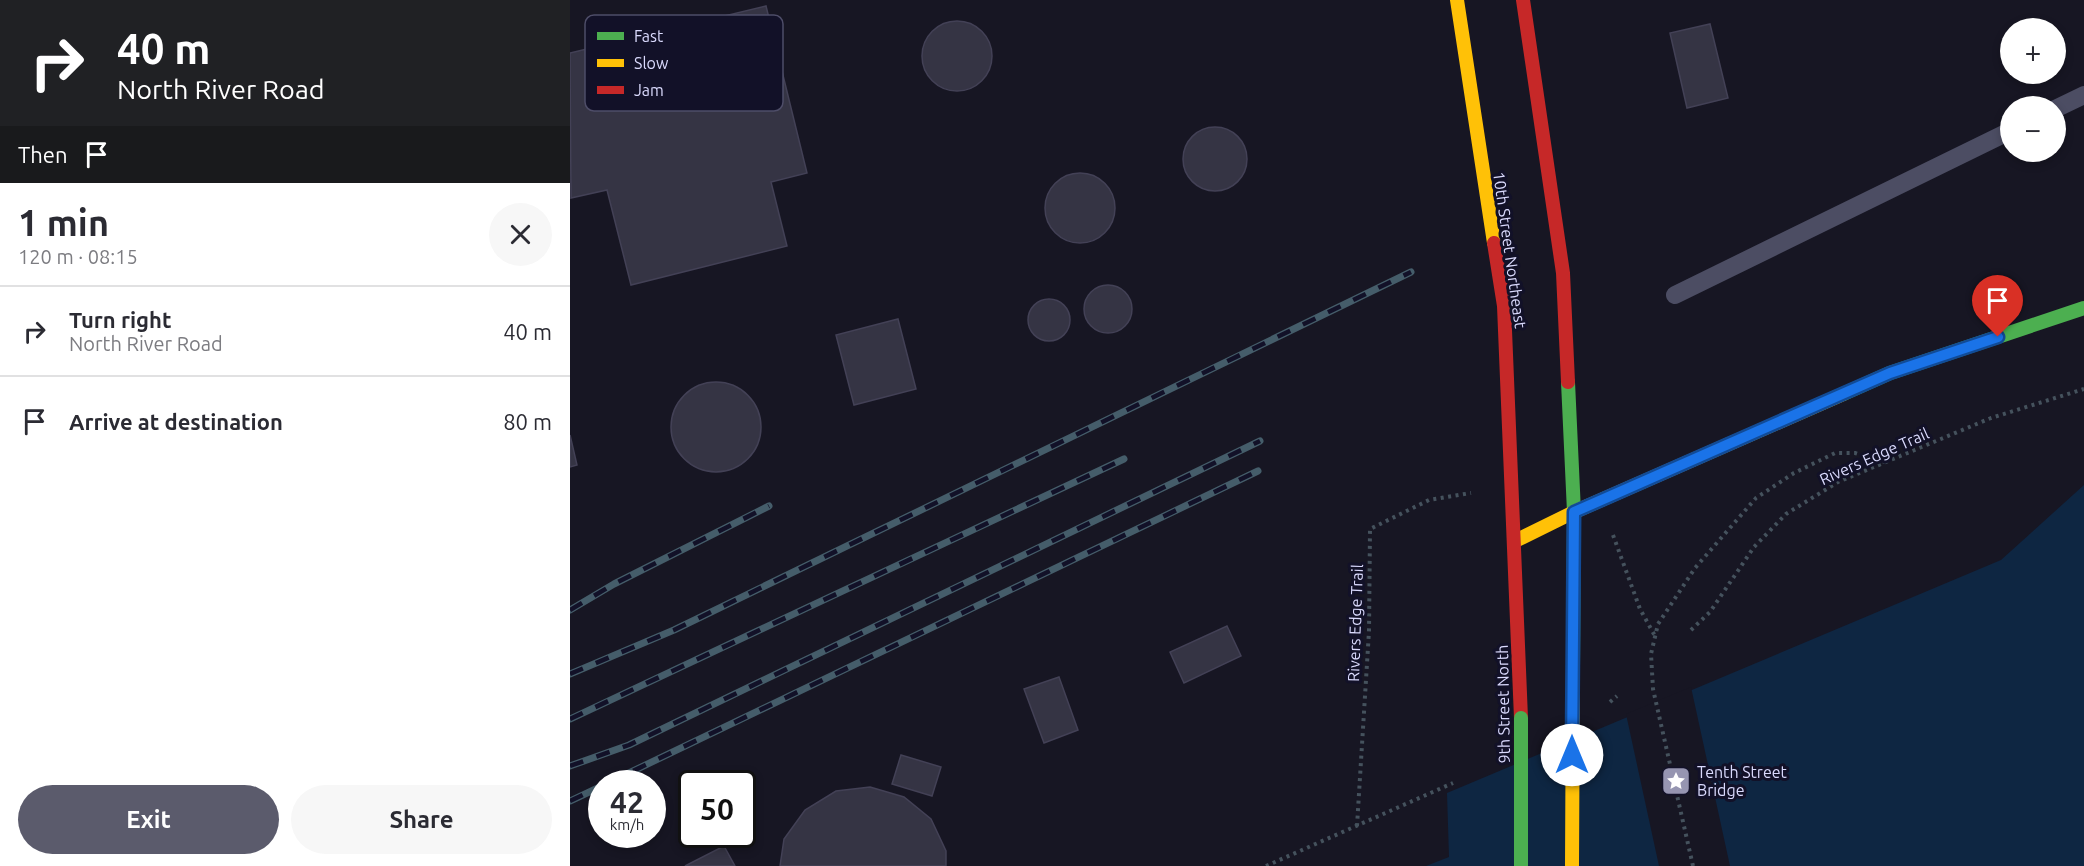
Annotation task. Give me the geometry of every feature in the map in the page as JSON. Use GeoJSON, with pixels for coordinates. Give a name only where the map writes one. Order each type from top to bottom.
{"type":"FeatureCollection","features":[{"type":"Feature","properties":{"kind":"main road","name":"10th Street Northeast"},"geometry":{"type":"LineString","coordinates":[[1457,0],[1504,306],[1515,541]]}},
{"type":"Feature","properties":{"kind":"main road"},"geometry":{"type":"LineString","coordinates":[[1523,0],[1563,273],[1574,512],[1572,866]]}},
{"type":"Feature","properties":{"kind":"main road"},"geometry":{"type":"LineString","coordinates":[[1515,541],[1600,500],[1890,373],[2084,308]]}},
{"type":"Feature","properties":{"kind":"main road","name":"9th Street North"},"geometry":{"type":"LineString","coordinates":[[1515,541],[1521,718],[1521,866]]}},
{"type":"Feature","properties":{"kind":"lane"},"geometry":{"type":"LineString","coordinates":[[2066,104],[2084,95]]}},
{"type":"Feature","properties":{"kind":"lane"},"geometry":{"type":"LineString","coordinates":[[1675,295],[2000,136]]}},
{"type":"Feature","properties":{"kind":"path","name":"Rivers Edge Trail"},"geometry":{"type":"LineString","coordinates":[[1691,630],[1710,612],[1754,547],[1786,514],[1838,482],[1991,418],[2084,389]]}},
{"type":"Feature","properties":{"kind":"path"},"geometry":{"type":"LineString","coordinates":[[1693,866],[1653,689],[1651,654],[1658,624],[1695,568],[1756,498],[1794,473],[1835,453],[1855,453],[1885,462]]}},
{"type":"Feature","properties":{"kind":"path","name":"Rivers Edge Trail"},"geometry":{"type":"LineString","coordinates":[[1357,826],[1369,631],[1370,529],[1429,500],[1471,494]]}},
{"type":"Feature","properties":{"kind":"path"},"geometry":{"type":"LineString","coordinates":[[1600,500],[1640,609],[1655,636]]}},
{"type":"Feature","properties":{"kind":"path"},"geometry":{"type":"LineString","coordinates":[[1266,866],[1453,783]]}},
{"type":"Feature","properties":{"kind":"water"},"geometry":{"type":"Polygon","coordinates":[[[2084,485],[2084,866],[1426,866],[1449,857],[1447,793],[2001,560],[2084,485]]]}},
{"type":"Feature","properties":{"kind":"pier","name":"Tenth Street Bridge"},"geometry":{"type":"Polygon","coordinates":[[[1691,687],[1730,866],[1659,866],[1626,714],[1691,687]]]}},
{"type":"Feature","properties":{"kind":"building"},"geometry":{"type":"Polygon","coordinates":[[[766,6],[768,15],[728,15],[766,6]]]}},
{"type":"Feature","properties":{"kind":"building"},"geometry":{"type":"Polygon","coordinates":[[[957,21],[970,24],[982,31],[989,43],[992,56],[989,69],[982,81],[970,88],[957,91],[944,88],[932,81],[925,69],[922,56],[925,43],[932,31],[944,24],[957,21]]]}},
{"type":"Feature","properties":{"kind":"building"},"geometry":{"type":"Polygon","coordinates":[[[1710,24],[1728,98],[1687,108],[1670,33],[1710,24]]]}},
{"type":"Feature","properties":{"kind":"building"},"geometry":{"type":"Polygon","coordinates":[[[585,49],[585,111],[783,111],[783,75],[807,173],[771,182],[787,246],[631,285],[607,190],[571,198],[570,53],[585,49]]]}},
{"type":"Feature","properties":{"kind":"building"},"geometry":{"type":"Polygon","coordinates":[[[1215,127],[1227,129],[1238,136],[1245,147],[1247,159],[1245,171],[1238,182],[1227,189],[1215,191],[1203,189],[1192,182],[1185,171],[1183,159],[1185,147],[1192,136],[1203,129],[1215,127]]]}},
{"type":"Feature","properties":{"kind":"building"},"geometry":{"type":"Polygon","coordinates":[[[1080,173],[1093,176],[1105,183],[1112,195],[1115,208],[1112,221],[1105,233],[1093,240],[1080,243],[1067,240],[1055,233],[1048,221],[1045,208],[1048,195],[1055,183],[1067,176],[1080,173]]]}},
{"type":"Feature","properties":{"kind":"building"},"geometry":{"type":"Polygon","coordinates":[[[1103,285],[1113,285],[1125,292],[1132,304],[1132,314],[1125,326],[1113,333],[1103,333],[1088,322],[1084,314],[1084,304],[1095,289],[1103,285]]]}},
{"type":"Feature","properties":{"kind":"building"},"geometry":{"type":"Polygon","coordinates":[[[1049,299],[1064,305],[1070,320],[1064,335],[1049,341],[1034,335],[1028,320],[1034,305],[1049,299]]]}},
{"type":"Feature","properties":{"kind":"building"},"geometry":{"type":"Polygon","coordinates":[[[898,319],[916,389],[854,405],[836,335],[898,319]]]}},
{"type":"Feature","properties":{"kind":"building"},"geometry":{"type":"Polygon","coordinates":[[[707,382],[725,382],[741,389],[754,402],[761,418],[761,436],[754,452],[741,465],[725,472],[707,472],[691,465],[678,452],[671,436],[671,418],[678,402],[691,389],[707,382]]]}},
{"type":"Feature","properties":{"kind":"building"},"geometry":{"type":"Polygon","coordinates":[[[570,435],[577,465],[570,467],[570,435]]]}},
{"type":"Feature","properties":{"kind":"building"},"geometry":{"type":"Polygon","coordinates":[[[1227,626],[1241,656],[1184,683],[1170,652],[1227,626]]]}},
{"type":"Feature","properties":{"kind":"building"},"geometry":{"type":"Polygon","coordinates":[[[1059,677],[1078,730],[1044,743],[1024,689],[1059,677]]]}},
{"type":"Feature","properties":{"kind":"building"},"geometry":{"type":"Polygon","coordinates":[[[901,755],[941,767],[932,796],[892,784],[901,755]]]}},
{"type":"Feature","properties":{"kind":"building"},"geometry":{"type":"Polygon","coordinates":[[[870,787],[904,797],[931,819],[946,851],[946,866],[780,866],[784,839],[805,810],[836,791],[870,787]]]}},
{"type":"Feature","properties":{"kind":"building"},"geometry":{"type":"Polygon","coordinates":[[[720,848],[725,848],[735,866],[685,866],[720,848]]]}},
{"type":"Feature","properties":{"kind":"railway"},"geometry":{"type":"LineString","coordinates":[[570,674],[674,630],[1411,272]]}},
{"type":"Feature","properties":{"kind":"railway"},"geometry":{"type":"LineString","coordinates":[[570,766],[629,745],[1260,441]]}},
{"type":"Feature","properties":{"kind":"railway"},"geometry":{"type":"LineString","coordinates":[[570,719],[1124,459]]}},
{"type":"Feature","properties":{"kind":"railway"},"geometry":{"type":"LineString","coordinates":[[635,770],[1258,471]]}},
{"type":"Feature","properties":{"kind":"railway"},"geometry":{"type":"LineString","coordinates":[[570,610],[614,584],[769,506]]}},
{"type":"Feature","properties":{"kind":"railway"},"geometry":{"type":"LineString","coordinates":[[570,801],[588,793]]}},
{"type":"Feature","properties":{"kind":"traffic: fast"},"geometry":{"type":"LineString","coordinates":[[1843,394],[1890,373],[2084,308]]}},
{"type":"Feature","properties":{"kind":"traffic: fast"},"geometry":{"type":"LineString","coordinates":[[1568,382],[1574,512],[1573,667]]}},
{"type":"Feature","properties":{"kind":"traffic: fast"},"geometry":{"type":"LineString","coordinates":[[1521,718],[1521,866]]}},
{"type":"Feature","properties":{"kind":"traffic: slow"},"geometry":{"type":"LineString","coordinates":[[1457,0],[1494,243]]}},
{"type":"Feature","properties":{"kind":"traffic: slow"},"geometry":{"type":"LineString","coordinates":[[1515,541],[1574,512],[1843,394]]}},
{"type":"Feature","properties":{"kind":"traffic: slow"},"geometry":{"type":"LineString","coordinates":[[1572,866],[1573,667]]}},
{"type":"Feature","properties":{"kind":"traffic: jam"},"geometry":{"type":"LineString","coordinates":[[1523,0],[1563,273],[1568,382]]}},
{"type":"Feature","properties":{"kind":"traffic: jam"},"geometry":{"type":"LineString","coordinates":[[1494,243],[1504,306],[1521,718]]}},
{"type":"Feature","properties":{"kind":"place","name":"Tenth Street Bridge"},"geometry":{"type":"Point","coordinates":[1676,781]}},
{"type":"Feature","properties":{"kind":"route"},"geometry":{"type":"LineString","coordinates":[[1572,755],[1574,512],[1890,373],[1998,337]]}}]}
